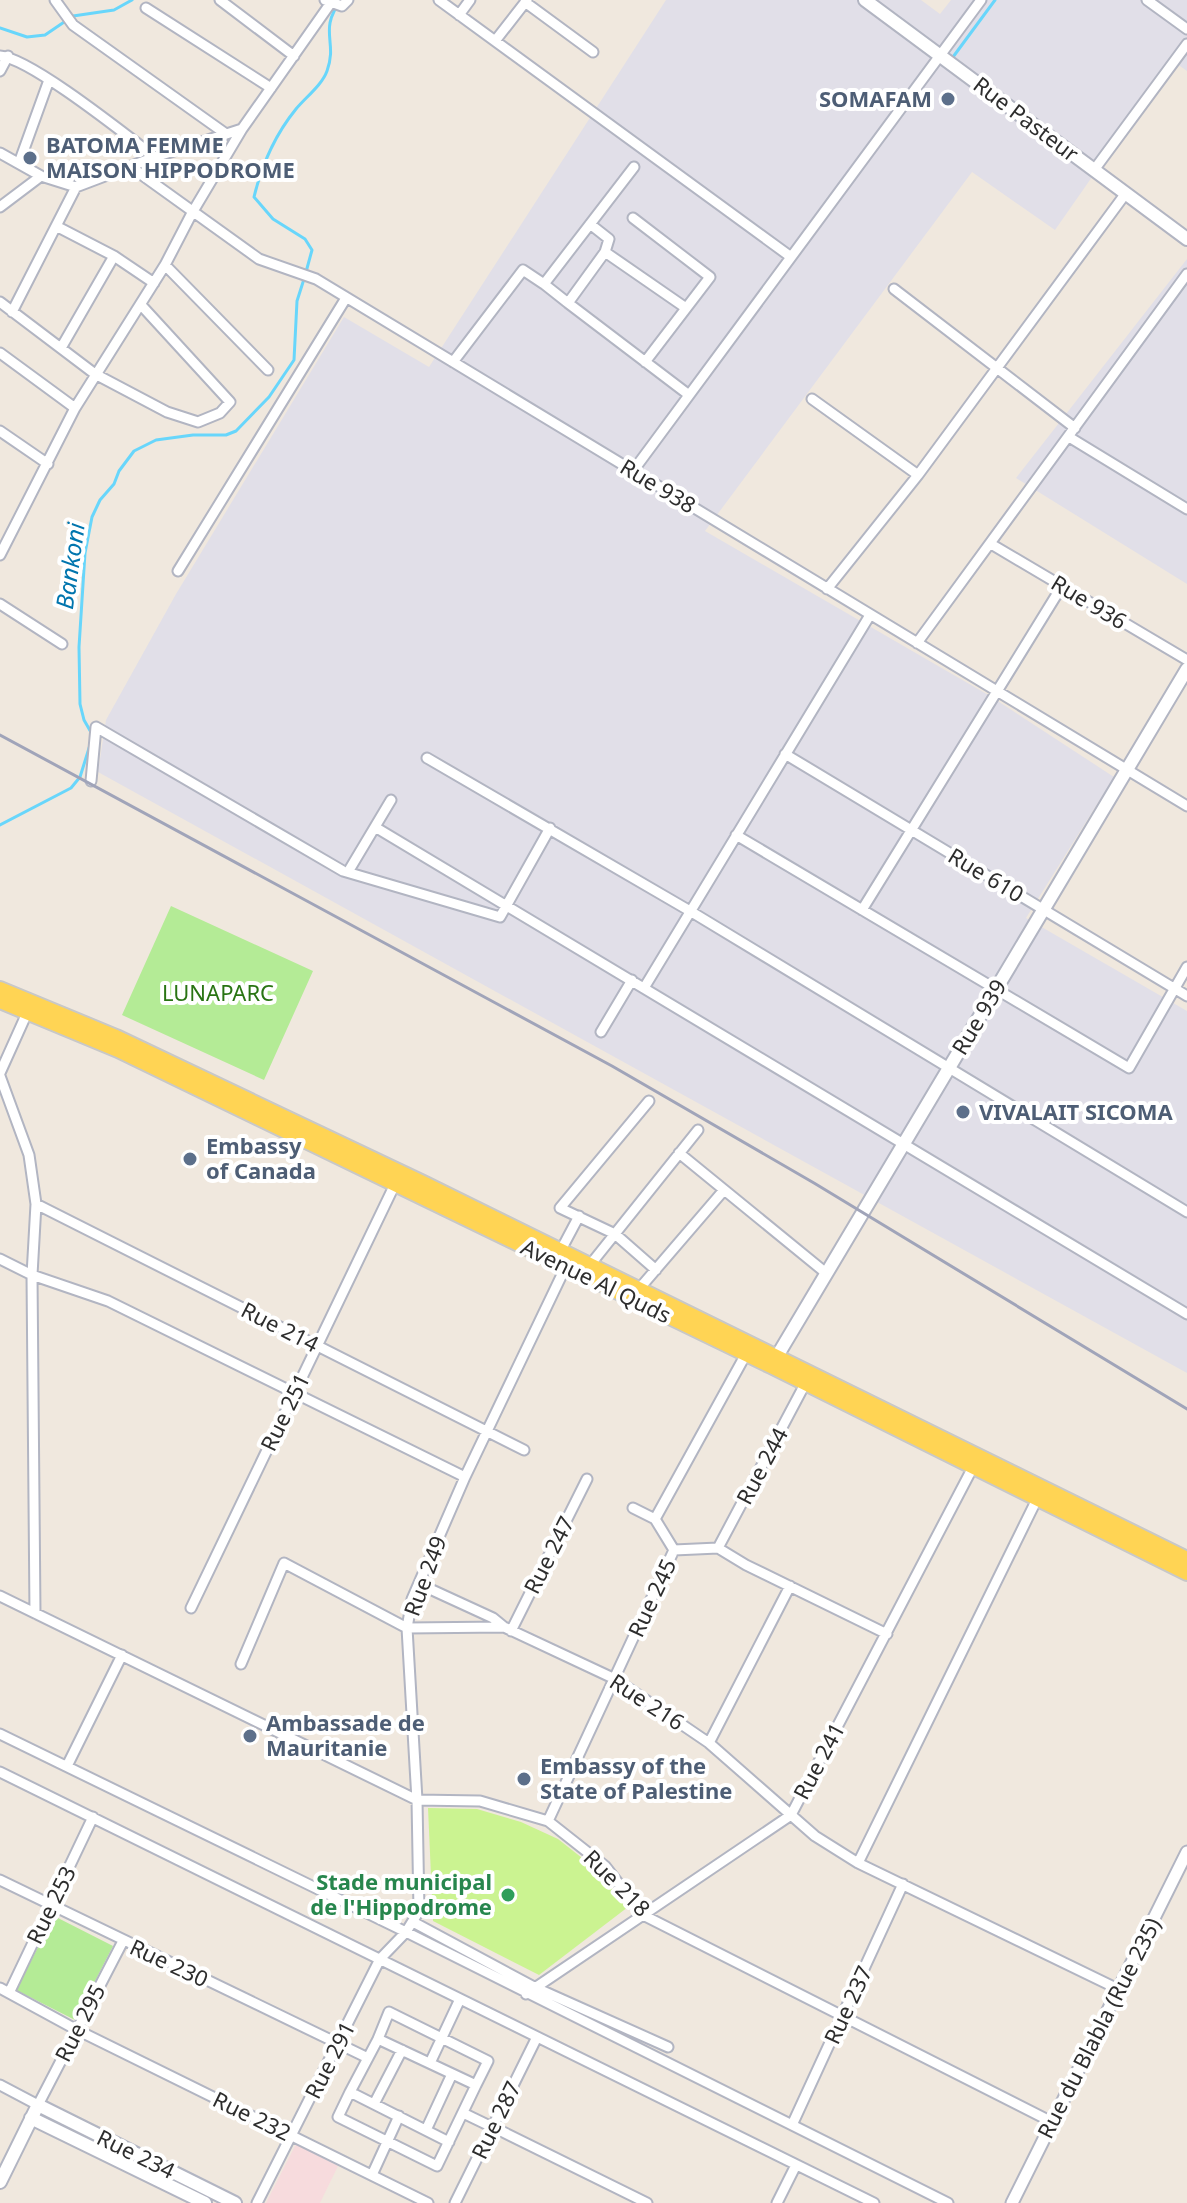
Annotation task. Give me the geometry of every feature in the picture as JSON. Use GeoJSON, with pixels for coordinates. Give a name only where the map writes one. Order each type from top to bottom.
{"type":"FeatureCollection","features":[{"type":"Feature","properties":{"kind":"main road","name":"Rue Pasteur"},"geometry":{"type":"LineString","coordinates":[[865,0],[1187,239]]}},
{"type":"Feature","properties":{"kind":"main road","name":"Rue 939"},"geometry":{"type":"LineString","coordinates":[[774,1361],[1187,669]]}},
{"type":"Feature","properties":{"kind":"main road","name":"Avenue Al Quds"},"geometry":{"type":"LineString","coordinates":[[0,989],[116,1037],[398,1178]]}},
{"type":"Feature","properties":{"kind":"main road","name":"Avenue Al Quds"},"geometry":{"type":"LineString","coordinates":[[0,1001],[118,1050],[566,1257],[746,1354],[774,1361],[805,1384],[1187,1573]]}},
{"type":"Feature","properties":{"kind":"main road","name":"Avenue Al Quds"},"geometry":{"type":"LineString","coordinates":[[566,1257],[590,1265],[774,1361],[1187,1559]]}},
{"type":"Feature","properties":{"kind":"main road"},"geometry":{"type":"LineString","coordinates":[[0,2182],[38,2105]]}},
{"type":"Feature","properties":{"kind":"main road","name":"Rue 234"},"geometry":{"type":"LineString","coordinates":[[38,2105],[235,2203]]}},
{"type":"Feature","properties":{"kind":"main road","name":"Rue 234"},"geometry":{"type":"LineString","coordinates":[[31,2118],[205,2203]]}},
{"type":"Feature","properties":{"kind":"street"},"geometry":{"type":"LineString","coordinates":[[220,0],[294,56]]}},
{"type":"Feature","properties":{"kind":"street"},"geometry":{"type":"LineString","coordinates":[[439,0],[791,257]]}},
{"type":"Feature","properties":{"kind":"street"},"geometry":{"type":"LineString","coordinates":[[459,15],[470,0]]}},
{"type":"Feature","properties":{"kind":"street"},"geometry":{"type":"LineString","coordinates":[[633,471],[981,0]]}},
{"type":"Feature","properties":{"kind":"street"},"geometry":{"type":"LineString","coordinates":[[1147,0],[1187,29]]}},
{"type":"Feature","properties":{"kind":"street"},"geometry":{"type":"LineString","coordinates":[[495,41],[526,1],[593,52]]}},
{"type":"Feature","properties":{"kind":"street"},"geometry":{"type":"LineString","coordinates":[[1,551],[75,408],[165,265],[242,129],[328,2],[345,3]]}},
{"type":"Feature","properties":{"kind":"street"},"geometry":{"type":"LineString","coordinates":[[56,3],[73,25],[226,134]]}},
{"type":"Feature","properties":{"kind":"street"},"geometry":{"type":"LineString","coordinates":[[146,8],[271,88]]}},
{"type":"Feature","properties":{"kind":"street"},"geometry":{"type":"LineString","coordinates":[[1094,170],[1187,44]]}},
{"type":"Feature","properties":{"kind":"street"},"geometry":{"type":"LineString","coordinates":[[0,71],[4,56],[49,80],[155,157]]}},
{"type":"Feature","properties":{"kind":"street"},"geometry":{"type":"LineString","coordinates":[[19,163],[49,80]]}},
{"type":"Feature","properties":{"kind":"street"},"geometry":{"type":"LineString","coordinates":[[0,153],[41,176],[76,187],[242,129]]}},
{"type":"Feature","properties":{"kind":"street","name":"Rue 938"},"geometry":{"type":"LineString","coordinates":[[131,167],[259,259],[316,279],[1187,806]]}},
{"type":"Feature","properties":{"kind":"street"},"geometry":{"type":"LineString","coordinates":[[544,284],[634,167]]}},
{"type":"Feature","properties":{"kind":"street"},"geometry":{"type":"LineString","coordinates":[[0,207],[41,176]]}},
{"type":"Feature","properties":{"kind":"street"},"geometry":{"type":"LineString","coordinates":[[12,312],[76,187]]}},
{"type":"Feature","properties":{"kind":"street"},"geometry":{"type":"LineString","coordinates":[[827,589],[918,475],[1126,193]]}},
{"type":"Feature","properties":{"kind":"street"},"geometry":{"type":"LineString","coordinates":[[633,218],[710,277],[645,362]]}},
{"type":"Feature","properties":{"kind":"street"},"geometry":{"type":"LineString","coordinates":[[568,303],[605,252],[609,239],[590,224]]}},
{"type":"Feature","properties":{"kind":"street"},"geometry":{"type":"LineString","coordinates":[[56,226],[114,256],[154,283]]}},
{"type":"Feature","properties":{"kind":"street"},"geometry":{"type":"LineString","coordinates":[[605,252],[686,308]]}},
{"type":"Feature","properties":{"kind":"street"},"geometry":{"type":"LineString","coordinates":[[61,348],[114,256]]}},
{"type":"Feature","properties":{"kind":"street"},"geometry":{"type":"LineString","coordinates":[[165,265],[268,370]]}},
{"type":"Feature","properties":{"kind":"street"},"geometry":{"type":"LineString","coordinates":[[453,362],[523,270],[689,395]]}},
{"type":"Feature","properties":{"kind":"street"},"geometry":{"type":"LineString","coordinates":[[917,643],[1187,274]]}},
{"type":"Feature","properties":{"kind":"street"},"geometry":{"type":"LineString","coordinates":[[894,289],[1075,428]]}},
{"type":"Feature","properties":{"kind":"street"},"geometry":{"type":"LineString","coordinates":[[178,571],[346,298]]}},
{"type":"Feature","properties":{"kind":"street"},"geometry":{"type":"LineString","coordinates":[[0,302],[95,374],[167,412],[198,422],[220,413],[230,402],[141,305]]}},
{"type":"Feature","properties":{"kind":"street"},"geometry":{"type":"LineString","coordinates":[[0,353],[75,408]]}},
{"type":"Feature","properties":{"kind":"street"},"geometry":{"type":"LineString","coordinates":[[812,399],[918,475]]}},
{"type":"Feature","properties":{"kind":"street"},"geometry":{"type":"LineString","coordinates":[[0,431],[48,464]]}},
{"type":"Feature","properties":{"kind":"street"},"geometry":{"type":"LineString","coordinates":[[1069,437],[1187,509]]}},
{"type":"Feature","properties":{"kind":"street","name":"Rue 936"},"geometry":{"type":"LineString","coordinates":[[991,544],[1187,660]]}},
{"type":"Feature","properties":{"kind":"street"},"geometry":{"type":"LineString","coordinates":[[862,910],[1062,586]]}},
{"type":"Feature","properties":{"kind":"street"},"geometry":{"type":"LineString","coordinates":[[0,604],[62,644]]}},
{"type":"Feature","properties":{"kind":"street"},"geometry":{"type":"LineString","coordinates":[[644,988],[870,615]]}},
{"type":"Feature","properties":{"kind":"street"},"geometry":{"type":"LineString","coordinates":[[91,781],[96,727],[348,872],[500,917],[550,828]]}},
{"type":"Feature","properties":{"kind":"street","name":"Rue 610"},"geometry":{"type":"LineString","coordinates":[[785,754],[1187,996]]}},
{"type":"Feature","properties":{"kind":"street"},"geometry":{"type":"LineString","coordinates":[[427,758],[690,911],[1187,1212]]}},
{"type":"Feature","properties":{"kind":"street"},"geometry":{"type":"LineString","coordinates":[[348,872],[391,800]]}},
{"type":"Feature","properties":{"kind":"street"},"geometry":{"type":"LineString","coordinates":[[375,827],[1187,1314]]}},
{"type":"Feature","properties":{"kind":"street"},"geometry":{"type":"LineString","coordinates":[[736,835],[1129,1068],[1187,967]]}},
{"type":"Feature","properties":{"kind":"street"},"geometry":{"type":"LineString","coordinates":[[601,1032],[632,980]]}},
{"type":"Feature","properties":{"kind":"street"},"geometry":{"type":"LineString","coordinates":[[27,1013],[0,1074],[29,1155],[36,1204],[32,1275],[35,1613]]}},
{"type":"Feature","properties":{"kind":"street"},"geometry":{"type":"LineString","coordinates":[[649,1101],[560,1208],[615,1234],[656,1270]]}},
{"type":"Feature","properties":{"kind":"street"},"geometry":{"type":"LineString","coordinates":[[0,1105],[12,1109]]}},
{"type":"Feature","properties":{"kind":"street"},"geometry":{"type":"LineString","coordinates":[[590,1265],[698,1130]]}},
{"type":"Feature","properties":{"kind":"street"},"geometry":{"type":"LineString","coordinates":[[679,1153],[826,1273]]}},
{"type":"Feature","properties":{"kind":"street","name":"Rue 251"},"geometry":{"type":"LineString","coordinates":[[191,1608],[398,1178]]}},
{"type":"Feature","properties":{"kind":"street"},"geometry":{"type":"LineString","coordinates":[[639,1289],[724,1190]]}},
{"type":"Feature","properties":{"kind":"street","name":"Rue 214"},"geometry":{"type":"LineString","coordinates":[[36,1204],[524,1450]]}},
{"type":"Feature","properties":{"kind":"street","name":"Rue 249"},"geometry":{"type":"LineString","coordinates":[[380,1959],[406,1932],[419,1911],[417,1800],[407,1628],[412,1599],[566,1257],[579,1216]]}},
{"type":"Feature","properties":{"kind":"street"},"geometry":{"type":"LineString","coordinates":[[0,1259],[32,1275],[108,1301],[465,1477]]}},
{"type":"Feature","properties":{"kind":"street"},"geometry":{"type":"LineString","coordinates":[[655,1519],[746,1354]]}},
{"type":"Feature","properties":{"kind":"street","name":"Rue 244"},"geometry":{"type":"LineString","coordinates":[[718,1548],[805,1384]]}},
{"type":"Feature","properties":{"kind":"street","name":"Rue 241"},"geometry":{"type":"LineString","coordinates":[[530,1990],[791,1815],[973,1467]]}},
{"type":"Feature","properties":{"kind":"street","name":"Rue 247"},"geometry":{"type":"LineString","coordinates":[[507,1629],[587,1479]]}},
{"type":"Feature","properties":{"kind":"street"},"geometry":{"type":"LineString","coordinates":[[858,1863],[1037,1499]]}},
{"type":"Feature","properties":{"kind":"street"},"geometry":{"type":"LineString","coordinates":[[633,1508],[655,1519],[674,1550],[718,1548],[887,1634]]}},
{"type":"Feature","properties":{"kind":"street","name":"Rue 245"},"geometry":{"type":"LineString","coordinates":[[548,1821],[674,1550]]}},
{"type":"Feature","properties":{"kind":"street","name":"Rue 216"},"geometry":{"type":"LineString","coordinates":[[241,1664],[284,1563],[407,1628],[507,1629],[615,1679],[709,1743],[815,1836],[858,1863],[1118,1989]]}},
{"type":"Feature","properties":{"kind":"street"},"geometry":{"type":"LineString","coordinates":[[419,1584],[493,1618],[507,1629]]}},
{"type":"Feature","properties":{"kind":"street"},"geometry":{"type":"LineString","coordinates":[[709,1743],[790,1586]]}},
{"type":"Feature","properties":{"kind":"street","name":"Rue 218"},"geometry":{"type":"LineString","coordinates":[[0,1596],[417,1800],[480,1801],[548,1821],[605,1866],[643,1915],[1052,2122]]}},
{"type":"Feature","properties":{"kind":"street"},"geometry":{"type":"LineString","coordinates":[[67,1766],[122,1655]]}},
{"type":"Feature","properties":{"kind":"street"},"geometry":{"type":"LineString","coordinates":[[0,1734],[530,1990],[948,2203]]}},
{"type":"Feature","properties":{"kind":"street"},"geometry":{"type":"LineString","coordinates":[[0,1772],[874,2203]]}},
{"type":"Feature","properties":{"kind":"street","name":"Rue 253"},"geometry":{"type":"LineString","coordinates":[[4,1990],[52,1906],[93,1817]]}},
{"type":"Feature","properties":{"kind":"street","name":"Rue du Blabla (Rue 235)"},"geometry":{"type":"LineString","coordinates":[[1012,2203],[1187,1852]]}},
{"type":"Feature","properties":{"kind":"street","name":"Rue 230"},"geometry":{"type":"LineString","coordinates":[[0,1880],[368,2058]]}},
{"type":"Feature","properties":{"kind":"street","name":"Rue 237"},"geometry":{"type":"LineString","coordinates":[[792,2125],[903,1884]]}},
{"type":"Feature","properties":{"kind":"street"},"geometry":{"type":"LineString","coordinates":[[413,1922],[530,1990],[668,2047]]}},
{"type":"Feature","properties":{"kind":"street","name":"Rue 295"},"geometry":{"type":"LineString","coordinates":[[38,2105],[123,1941]]}},
{"type":"Feature","properties":{"kind":"street","name":"Rue 291"},"geometry":{"type":"LineString","coordinates":[[257,2203],[380,1959]]}},
{"type":"Feature","properties":{"kind":"street","name":"Rue 232"},"geometry":{"type":"LineString","coordinates":[[4,1990],[77,2030],[428,2203]]}},
{"type":"Feature","properties":{"kind":"street"},"geometry":{"type":"LineString","coordinates":[[430,2063],[460,1999]]}},
{"type":"Feature","properties":{"kind":"street"},"geometry":{"type":"LineString","coordinates":[[389,2012],[442,2038],[488,2061],[437,2166],[338,2117],[389,2012]]}},
{"type":"Feature","properties":{"kind":"street","name":"Rue 287"},"geometry":{"type":"LineString","coordinates":[[455,2203],[537,2037]]}},
{"type":"Feature","properties":{"kind":"street"},"geometry":{"type":"LineString","coordinates":[[378,2039],[476,2085]]}},
{"type":"Feature","properties":{"kind":"street"},"geometry":{"type":"LineString","coordinates":[[374,2104],[402,2050]]}},
{"type":"Feature","properties":{"kind":"street"},"geometry":{"type":"LineString","coordinates":[[426,2130],[452,2074]]}},
{"type":"Feature","properties":{"kind":"street"},"geometry":{"type":"LineString","coordinates":[[0,2085],[38,2105]]}},
{"type":"Feature","properties":{"kind":"street"},"geometry":{"type":"LineString","coordinates":[[350,2092],[449,2142]]}},
{"type":"Feature","properties":{"kind":"street"},"geometry":{"type":"LineString","coordinates":[[463,2113],[647,2203]]}},
{"type":"Feature","properties":{"kind":"street"},"geometry":{"type":"LineString","coordinates":[[372,2175],[399,2116]]}},
{"type":"Feature","properties":{"kind":"street"},"geometry":{"type":"LineString","coordinates":[[777,2203],[796,2165]]}},
{"type":"Feature","properties":{"kind":"shaded area"},"geometry":{"type":"Polygon","coordinates":[[[666,0],[921,0],[940,14],[951,0],[1187,0],[1187,71],[1173,61],[1055,230],[972,172],[705,531],[990,696],[1114,777],[1026,918],[1187,1011],[1187,1373],[98,772],[106,720],[176,594],[344,317],[429,367],[666,0]]]}},
{"type":"Feature","properties":{"kind":"shaded area"},"geometry":{"type":"Polygon","coordinates":[[[1187,259],[1187,584],[1016,478],[1187,259]]]}},
{"type":"Feature","properties":{"kind":"shaded area"},"geometry":{"type":"Polygon","coordinates":[[[296,2144],[338,2166],[320,2203],[266,2203],[296,2144]]]}},
{"type":"Feature","properties":{"kind":"green space","name":"LUNAPARC"},"geometry":{"type":"Polygon","coordinates":[[[171,906],[313,971],[264,1080],[122,1015],[171,906]]]}},
{"type":"Feature","properties":{"kind":"green space"},"geometry":{"type":"Polygon","coordinates":[[[428,1808],[477,1809],[521,1822],[558,1839],[596,1869],[628,1907],[539,1975],[433,1921],[428,1808]]]}},
{"type":"Feature","properties":{"kind":"green space"},"geometry":{"type":"Polygon","coordinates":[[[54,1916],[113,1946],[75,2020],[16,1990],[54,1916]]]}},
{"type":"Feature","properties":{"kind":"waterway"},"geometry":{"type":"LineString","coordinates":[[0,28],[27,37],[45,35],[73,16],[114,10],[132,0]]}},
{"type":"Feature","properties":{"kind":"waterway","name":"Bankoni"},"geometry":{"type":"LineString","coordinates":[[306,272],[312,250],[305,239],[273,219],[254,197],[275,140],[288,119],[325,76],[331,52],[329,28],[341,0]]}},
{"type":"Feature","properties":{"kind":"waterway"},"geometry":{"type":"LineString","coordinates":[[953,57],[995,0]]}},
{"type":"Feature","properties":{"kind":"waterway","name":"Bankoni"},"geometry":{"type":"LineString","coordinates":[[92,734],[80,704],[79,647],[85,553],[92,517],[134,451],[156,440],[226,435],[236,431],[269,397],[294,360],[297,301],[304,279]]}},
{"type":"Feature","properties":{"kind":"waterway","name":"Bankoni"},"geometry":{"type":"LineString","coordinates":[[0,825],[71,788],[80,777],[90,745]]}},
{"type":"Feature","properties":{"kind":"railway"},"geometry":{"type":"LineString","coordinates":[[0,735],[612,1066],[814,1183],[1187,1409]]}},
{"type":"Feature","properties":{"kind":"place","name":"SOMAFAM"},"geometry":{"type":"Point","coordinates":[948,99]}},
{"type":"Feature","properties":{"kind":"place","name":"BATOMA FEMME MAISON HIPPODROME"},"geometry":{"type":"Point","coordinates":[30,158]}},
{"type":"Feature","properties":{"kind":"place","name":"VIVALAIT SICOMA"},"geometry":{"type":"Point","coordinates":[963,1112]}},
{"type":"Feature","properties":{"kind":"place","name":"Embassy of Canada"},"geometry":{"type":"Point","coordinates":[190,1159]}},
{"type":"Feature","properties":{"kind":"place","name":"Ambassade de Mauritanie"},"geometry":{"type":"Point","coordinates":[250,1736]}},
{"type":"Feature","properties":{"kind":"place","name":"Embassy of the State of Palestine"},"geometry":{"type":"Point","coordinates":[524,1779]}},
{"type":"Feature","properties":{"kind":"place","name":"Stade municipal de l'Hippodrome"},"geometry":{"type":"Point","coordinates":[508,1895]}}]}
